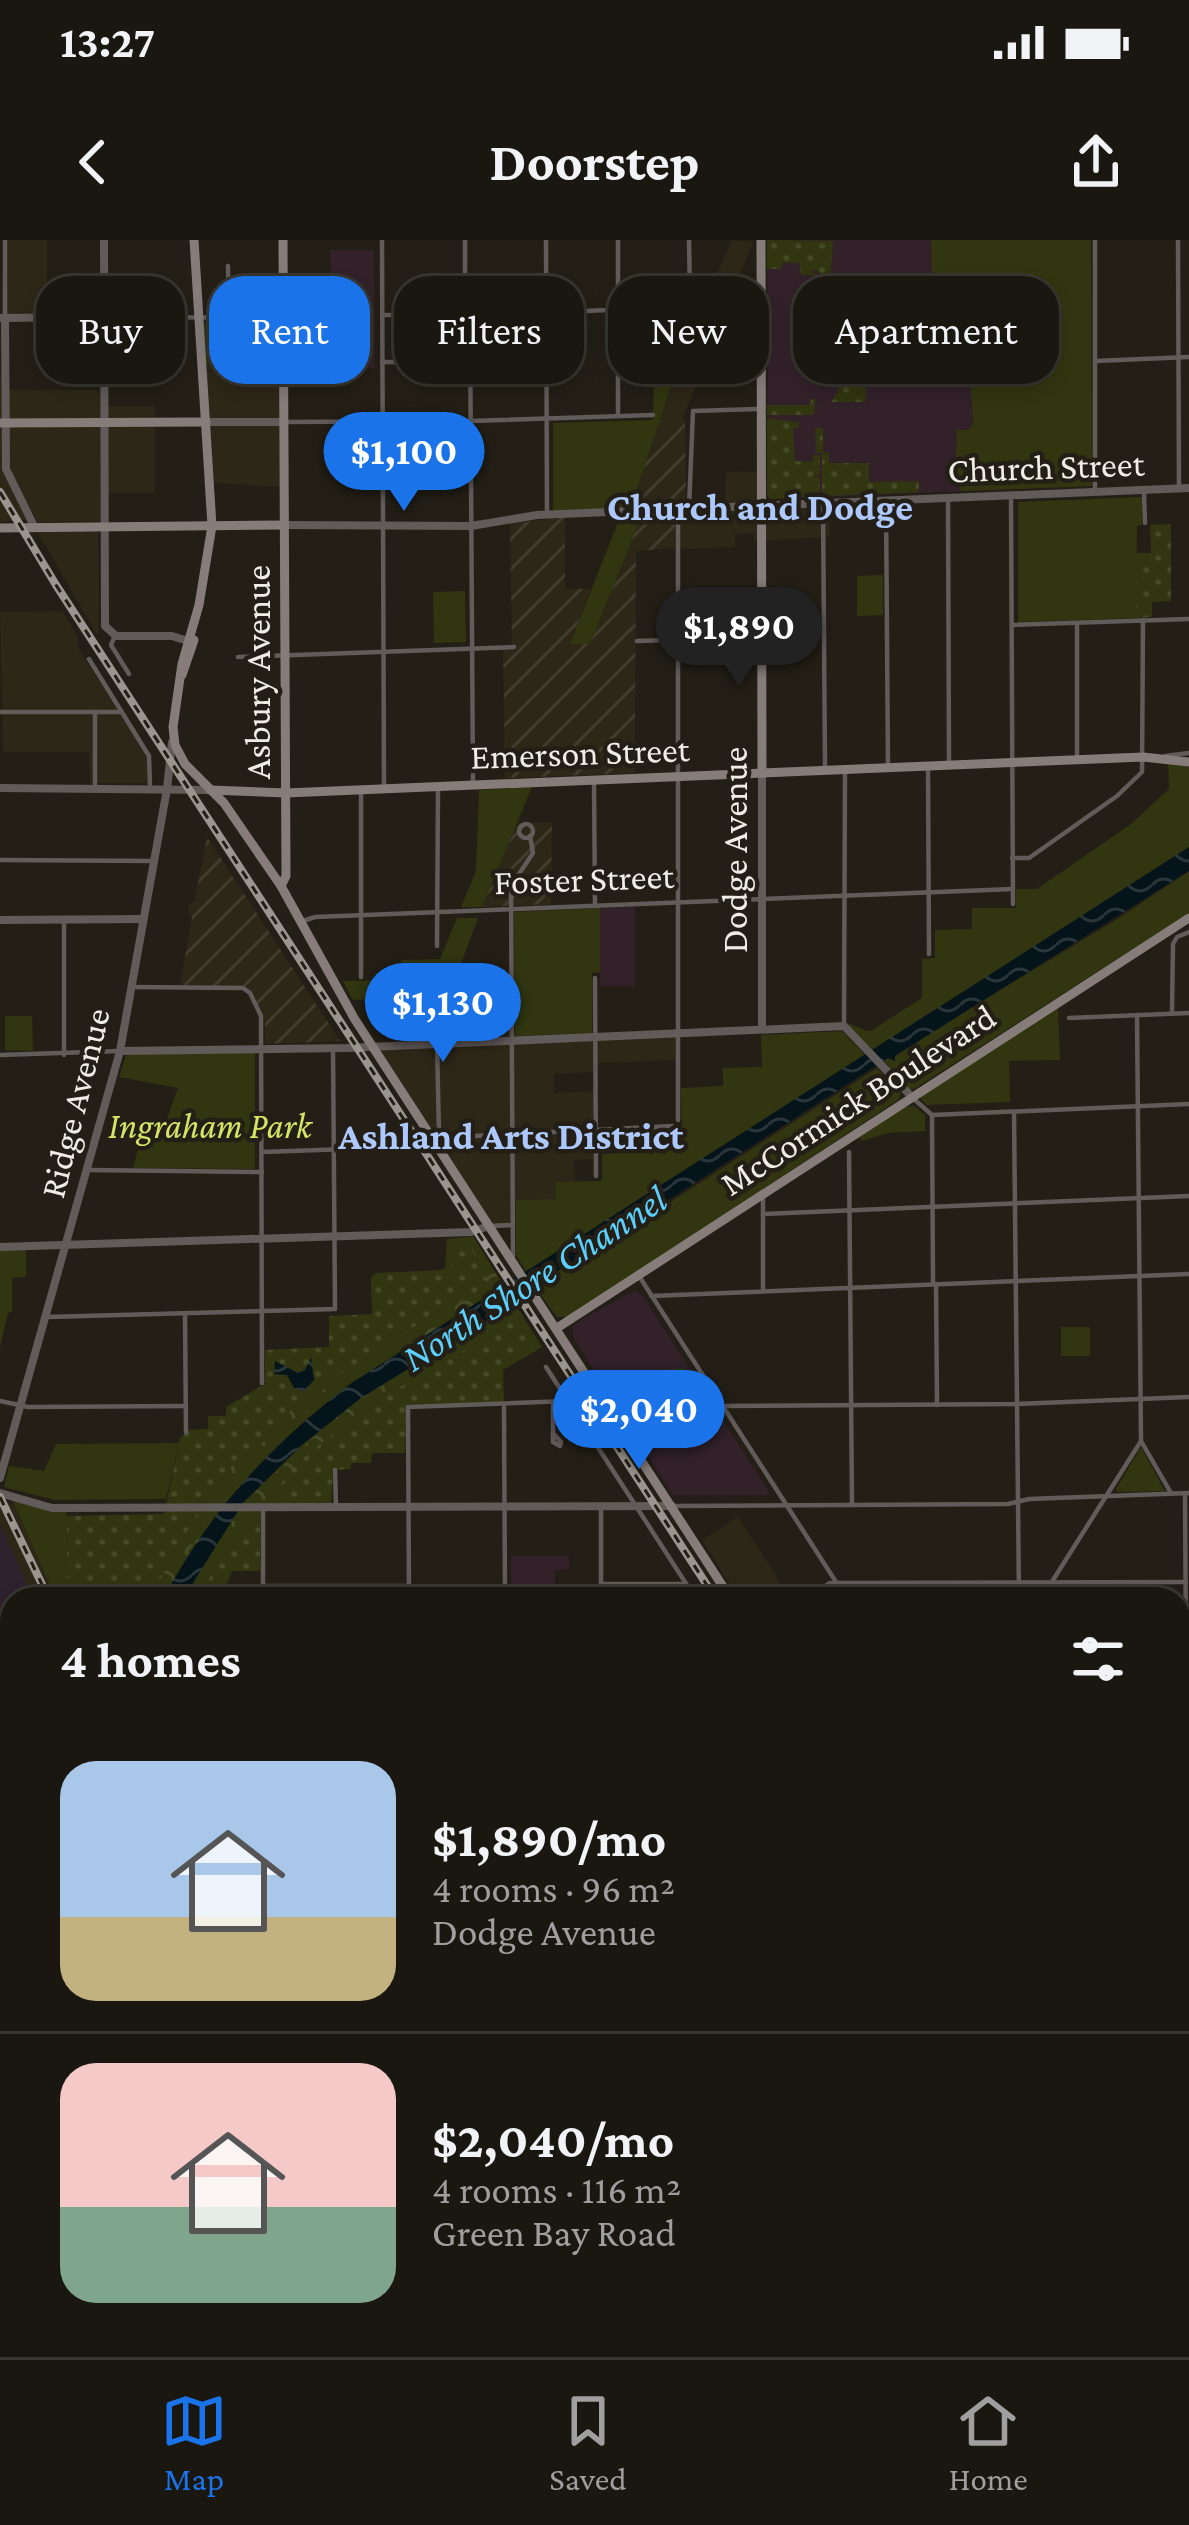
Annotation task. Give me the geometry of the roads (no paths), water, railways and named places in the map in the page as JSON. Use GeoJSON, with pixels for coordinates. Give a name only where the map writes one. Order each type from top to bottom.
{"type":"FeatureCollection","features":[{"type":"Feature","properties":{"kind":"main road"},"geometry":{"type":"LineString","coordinates":[[194,240],[212,526],[172,735],[178,755],[281,886],[342,998],[723,1587]]}},
{"type":"Feature","properties":{"kind":"main road","name":"Asbury Avenue"},"geometry":{"type":"LineString","coordinates":[[283,240],[283,276]]}},
{"type":"Feature","properties":{"kind":"main road","name":"Dodge Avenue"},"geometry":{"type":"LineString","coordinates":[[760,240],[761,773]]}},
{"type":"Feature","properties":{"kind":"main road","name":"Asbury Avenue"},"geometry":{"type":"LineString","coordinates":[[281,886],[286,876],[283,384]]}},
{"type":"Feature","properties":{"kind":"main road"},"geometry":{"type":"LineString","coordinates":[[3,423],[206,422]]}},
{"type":"Feature","properties":{"kind":"main road","name":"Church Street"},"geometry":{"type":"LineString","coordinates":[[0,527],[284,526]]}},
{"type":"Feature","properties":{"kind":"main road","name":"Emerson Street"},"geometry":{"type":"LineString","coordinates":[[210,790],[286,793],[1189,758]]}},
{"type":"Feature","properties":{"kind":"main road","name":"McCormick Boulevard"},"geometry":{"type":"LineString","coordinates":[[557,1328],[1189,918]]}},
{"type":"Feature","properties":{"kind":"street"},"geometry":{"type":"LineString","coordinates":[[5,240],[6,470],[37,525]]}},
{"type":"Feature","properties":{"kind":"street"},"geometry":{"type":"LineString","coordinates":[[104,240],[104,276]]}},
{"type":"Feature","properties":{"kind":"street"},"geometry":{"type":"LineString","coordinates":[[382,240],[384,788]]}},
{"type":"Feature","properties":{"kind":"street"},"geometry":{"type":"LineString","coordinates":[[465,240],[466,276]]}},
{"type":"Feature","properties":{"kind":"street"},"geometry":{"type":"LineString","coordinates":[[546,240],[546,276]]}},
{"type":"Feature","properties":{"kind":"street"},"geometry":{"type":"LineString","coordinates":[[618,240],[618,276]]}},
{"type":"Feature","properties":{"kind":"street"},"geometry":{"type":"LineString","coordinates":[[1095,240],[1095,492]]}},
{"type":"Feature","properties":{"kind":"street"},"geometry":{"type":"LineString","coordinates":[[1178,240],[1184,488]]}},
{"type":"Feature","properties":{"kind":"street"},"geometry":{"type":"LineString","coordinates":[[688,276],[689,244]]}},
{"type":"Feature","properties":{"kind":"street"},"geometry":{"type":"LineString","coordinates":[[228,266],[228,276]]}},
{"type":"Feature","properties":{"kind":"street"},"geometry":{"type":"LineString","coordinates":[[382,315],[394,315]]}},
{"type":"Feature","properties":{"kind":"street"},"geometry":{"type":"LineString","coordinates":[[185,317],[209,317]]}},
{"type":"Feature","properties":{"kind":"street"},"geometry":{"type":"LineString","coordinates":[[3,318],[36,318]]}},
{"type":"Feature","properties":{"kind":"street"},"geometry":{"type":"LineString","coordinates":[[1095,361],[1189,357]]}},
{"type":"Feature","properties":{"kind":"street"},"geometry":{"type":"LineString","coordinates":[[382,362],[394,362]]}},
{"type":"Feature","properties":{"kind":"street"},"geometry":{"type":"LineString","coordinates":[[104,384],[105,626],[114,634],[173,636],[190,646]]}},
{"type":"Feature","properties":{"kind":"street"},"geometry":{"type":"LineString","coordinates":[[470,384],[472,785]]}},
{"type":"Feature","properties":{"kind":"street"},"geometry":{"type":"LineString","coordinates":[[547,384],[548,515]]}},
{"type":"Feature","properties":{"kind":"street"},"geometry":{"type":"LineString","coordinates":[[618,384],[618,416]]}},
{"type":"Feature","properties":{"kind":"street"},"geometry":{"type":"LineString","coordinates":[[689,508],[693,412],[760,409]]}},
{"type":"Feature","properties":{"kind":"street"},"geometry":{"type":"LineString","coordinates":[[206,422],[653,415]]}},
{"type":"Feature","properties":{"kind":"street","name":"Church Street"},"geometry":{"type":"LineString","coordinates":[[284,526],[471,526],[548,515],[1184,488]]}},
{"type":"Feature","properties":{"kind":"street"},"geometry":{"type":"LineString","coordinates":[[1144,490],[1144,523]]}},
{"type":"Feature","properties":{"kind":"street"},"geometry":{"type":"LineString","coordinates":[[1011,495],[1013,904]]}},
{"type":"Feature","properties":{"kind":"street"},"geometry":{"type":"LineString","coordinates":[[949,498],[950,765]]}},
{"type":"Feature","properties":{"kind":"street"},"geometry":{"type":"LineString","coordinates":[[886,500],[887,767]]}},
{"type":"Feature","properties":{"kind":"street"},"geometry":{"type":"LineString","coordinates":[[824,503],[825,770]]}},
{"type":"Feature","properties":{"kind":"street"},"geometry":{"type":"LineString","coordinates":[[437,1043],[436,1137],[676,1123],[678,509]]}},
{"type":"Feature","properties":{"kind":"street"},"geometry":{"type":"LineString","coordinates":[[1012,625],[1189,619]]}},
{"type":"Feature","properties":{"kind":"street"},"geometry":{"type":"LineString","coordinates":[[1012,858],[1029,858],[1117,796],[1142,772],[1143,620]]}},
{"type":"Feature","properties":{"kind":"street"},"geometry":{"type":"LineString","coordinates":[[1077,623],[1077,760]]}},
{"type":"Feature","properties":{"kind":"street"},"geometry":{"type":"LineString","coordinates":[[114,634],[111,645],[129,674]]}},
{"type":"Feature","properties":{"kind":"street"},"geometry":{"type":"LineString","coordinates":[[637,641],[761,637]]}},
{"type":"Feature","properties":{"kind":"street"},"geometry":{"type":"LineString","coordinates":[[238,657],[514,647]]}},
{"type":"Feature","properties":{"kind":"street"},"geometry":{"type":"LineString","coordinates":[[88,659],[149,756],[150,789]]}},
{"type":"Feature","properties":{"kind":"street"},"geometry":{"type":"LineString","coordinates":[[0,712],[122,712]]}},
{"type":"Feature","properties":{"kind":"street"},"geometry":{"type":"LineString","coordinates":[[95,712],[95,789]]}},
{"type":"Feature","properties":{"kind":"street","name":"Ridge Avenue"},"geometry":{"type":"LineString","coordinates":[[0,1478],[120,1051],[167,789],[172,735]]}},
{"type":"Feature","properties":{"kind":"street"},"geometry":{"type":"LineString","coordinates":[[928,766],[929,954]]}},
{"type":"Feature","properties":{"kind":"street"},"geometry":{"type":"LineString","coordinates":[[845,769],[844,1026],[911,1096],[932,1115],[1189,1104]]}},
{"type":"Feature","properties":{"kind":"street","name":"Dodge Avenue"},"geometry":{"type":"LineString","coordinates":[[761,773],[762,1029]]}},
{"type":"Feature","properties":{"kind":"street"},"geometry":{"type":"LineString","coordinates":[[594,780],[595,906]]}},
{"type":"Feature","properties":{"kind":"street"},"geometry":{"type":"LineString","coordinates":[[437,946],[438,786]]}},
{"type":"Feature","properties":{"kind":"street","name":"Emerson Street"},"geometry":{"type":"LineString","coordinates":[[0,788],[210,790]]}},
{"type":"Feature","properties":{"kind":"street"},"geometry":{"type":"LineString","coordinates":[[361,790],[361,977]]}},
{"type":"Feature","properties":{"kind":"street"},"geometry":{"type":"LineString","coordinates":[[515,1266],[511,910],[513,881],[532,853],[530,836]]}},
{"type":"Feature","properties":{"kind":"street"},"geometry":{"type":"LineString","coordinates":[[0,860],[154,861]]}},
{"type":"Feature","properties":{"kind":"street","name":"Foster Street"},"geometry":{"type":"LineString","coordinates":[[303,921],[310,917],[1012,889]]}},
{"type":"Feature","properties":{"kind":"street"},"geometry":{"type":"LineString","coordinates":[[0,920],[143,919]]}},
{"type":"Feature","properties":{"kind":"street"},"geometry":{"type":"LineString","coordinates":[[64,920],[64,1054]]}},
{"type":"Feature","properties":{"kind":"street"},"geometry":{"type":"LineString","coordinates":[[1172,1014],[1173,944],[1180,934],[1189,932]]}},
{"type":"Feature","properties":{"kind":"street"},"geometry":{"type":"LineString","coordinates":[[595,978],[596,1176]]}},
{"type":"Feature","properties":{"kind":"street"},"geometry":{"type":"LineString","coordinates":[[131,988],[246,989],[261,1016],[262,1383]]}},
{"type":"Feature","properties":{"kind":"street"},"geometry":{"type":"LineString","coordinates":[[1069,1018],[1189,1013]]}},
{"type":"Feature","properties":{"kind":"street"},"geometry":{"type":"LineString","coordinates":[[1137,1016],[1141,1441],[1172,1494]]}},
{"type":"Feature","properties":{"kind":"street"},"geometry":{"type":"LineString","coordinates":[[0,1055],[246,1051],[844,1026]]}},
{"type":"Feature","properties":{"kind":"street"},"geometry":{"type":"LineString","coordinates":[[46,1317],[335,1310],[333,1150],[339,1047]]}},
{"type":"Feature","properties":{"kind":"street"},"geometry":{"type":"LineString","coordinates":[[1013,1112],[1018,1587]]}},
{"type":"Feature","properties":{"kind":"street"},"geometry":{"type":"LineString","coordinates":[[932,1115],[937,1405]]}},
{"type":"Feature","properties":{"kind":"street"},"geometry":{"type":"LineString","coordinates":[[262,1152],[405,1147]]}},
{"type":"Feature","properties":{"kind":"street"},"geometry":{"type":"LineString","coordinates":[[849,1152],[852,1504]]}},
{"type":"Feature","properties":{"kind":"street"},"geometry":{"type":"LineString","coordinates":[[88,1170],[262,1172]]}},
{"type":"Feature","properties":{"kind":"street"},"geometry":{"type":"LineString","coordinates":[[763,1192],[763,1291]]}},
{"type":"Feature","properties":{"kind":"street"},"geometry":{"type":"LineString","coordinates":[[763,1214],[1189,1196]]}},
{"type":"Feature","properties":{"kind":"street"},"geometry":{"type":"LineString","coordinates":[[0,1247],[334,1238],[513,1225]]}},
{"type":"Feature","properties":{"kind":"street"},"geometry":{"type":"LineString","coordinates":[[651,1296],[1189,1274]]}},
{"type":"Feature","properties":{"kind":"street"},"geometry":{"type":"LineString","coordinates":[[638,1276],[839,1587]]}},
{"type":"Feature","properties":{"kind":"street"},"geometry":{"type":"LineString","coordinates":[[185,1314],[186,1432]]}},
{"type":"Feature","properties":{"kind":"street"},"geometry":{"type":"LineString","coordinates":[[546,1367],[689,1587]]}},
{"type":"Feature","properties":{"kind":"street"},"geometry":{"type":"LineString","coordinates":[[724,1406],[1016,1404],[1189,1397]]}},
{"type":"Feature","properties":{"kind":"street"},"geometry":{"type":"LineString","coordinates":[[0,1401],[186,1406]]}},
{"type":"Feature","properties":{"kind":"street"},"geometry":{"type":"LineString","coordinates":[[258,1507],[263,1586],[408,1586],[408,1407],[568,1401]]}},
{"type":"Feature","properties":{"kind":"street"},"geometry":{"type":"LineString","coordinates":[[504,1405],[505,1587]]}},
{"type":"Feature","properties":{"kind":"street"},"geometry":{"type":"LineString","coordinates":[[553,1405],[553,1433]]}},
{"type":"Feature","properties":{"kind":"street"},"geometry":{"type":"LineString","coordinates":[[1048,1587],[1141,1441]]}},
{"type":"Feature","properties":{"kind":"street"},"geometry":{"type":"LineString","coordinates":[[335,1470],[336,1507]]}},
{"type":"Feature","properties":{"kind":"street"},"geometry":{"type":"LineString","coordinates":[[0,1493],[52,1508],[1016,1502],[1187,1493],[1187,1577],[1051,1583],[836,1583],[828,1587]]}},
{"type":"Feature","properties":{"kind":"street"},"geometry":{"type":"LineString","coordinates":[[601,1506],[601,1584],[687,1584]]}},
{"type":"Feature","properties":{"kind":"water","name":"North Shore Channel"},"geometry":{"type":"Polygon","coordinates":[[[1189,847],[1189,871],[895,1056],[895,1061],[888,1058],[607,1240],[605,1247],[598,1246],[511,1299],[494,1316],[361,1398],[302,1445],[243,1503],[190,1587],[170,1587],[244,1481],[350,1384],[1189,847]]]}},
{"type":"Feature","properties":{"kind":"water"},"geometry":{"type":"Polygon","coordinates":[[[311,1357],[314,1380],[304,1391],[294,1388],[287,1375],[274,1374],[275,1361],[298,1373],[311,1357]]]}},
{"type":"Feature","properties":{"kind":"railway"},"geometry":{"type":"LineString","coordinates":[[0,492],[708,1587]]}},
{"type":"Feature","properties":{"kind":"railway"},"geometry":{"type":"LineString","coordinates":[[0,1497],[43,1587]]}},
{"type":"Feature","properties":{"kind":"district","name":"Church and Dodge"},"geometry":{"type":"Point","coordinates":[760,506]}},
{"type":"Feature","properties":{"kind":"district","name":"Ashland Arts District"},"geometry":{"type":"Point","coordinates":[511,1135]}},
{"type":"Feature","properties":{"kind":"park label","name":"Ingraham Park"},"geometry":{"type":"Point","coordinates":[210,1126]}}]}
